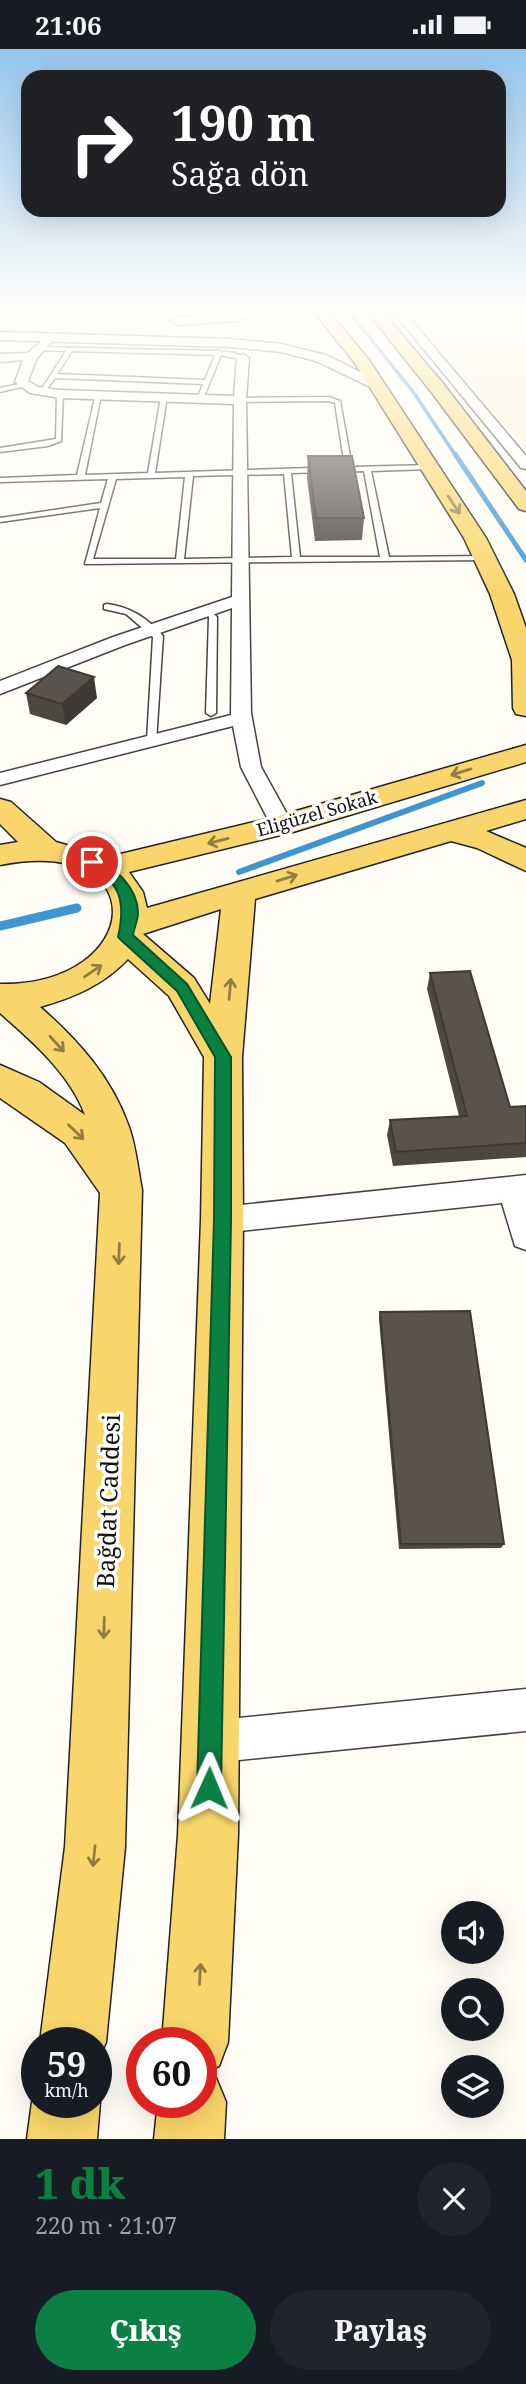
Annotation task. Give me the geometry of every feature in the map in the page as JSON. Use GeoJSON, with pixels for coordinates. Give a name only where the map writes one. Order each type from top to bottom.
{"type":"FeatureCollection","features":[{"type":"Feature","properties":{"kind":"main road"},"geometry":{"type":"LineString","coordinates":[[390,406],[485,558],[502,594],[525,660],[526,708]]}},
{"type":"Feature","properties":{"kind":"main road"},"geometry":{"type":"LineString","coordinates":[[451,406],[526,505]]}},
{"type":"Feature","properties":{"kind":"main road","name":"Eligüzel Sokak"},"geometry":{"type":"LineString","coordinates":[[106,869],[282,825],[526,753]]}},
{"type":"Feature","properties":{"kind":"main road"},"geometry":{"type":"LineString","coordinates":[[0,809],[46,850]]}},
{"type":"Feature","properties":{"kind":"main road"},"geometry":{"type":"LineString","coordinates":[[127,931],[239,893],[526,809]]}},
{"type":"Feature","properties":{"kind":"main road"},"geometry":{"type":"LineString","coordinates":[[450,831],[488,841],[526,861]]}},
{"type":"Feature","properties":{"kind":"main road"},"geometry":{"type":"LineString","coordinates":[[0,855],[46,850],[78,856],[106,869],[124,888],[131,911],[127,931],[107,961],[78,982],[43,994],[3,998]]}},
{"type":"Feature","properties":{"kind":"main road"},"geometry":{"type":"LineString","coordinates":[[196,2027],[208,1835],[222,1220],[223,1057],[239,893]]}},
{"type":"Feature","properties":{"kind":"main road"},"geometry":{"type":"LineString","coordinates":[[127,931],[182,987],[223,1057]]}},
{"type":"Feature","properties":{"kind":"main road","name":"Bağdat Caddesi"},"geometry":{"type":"LineString","coordinates":[[3,998],[42,1028],[82,1072],[109,1125],[121,1190],[95,1847],[75,2027]]}},
{"type":"Feature","properties":{"kind":"main road"},"geometry":{"type":"LineString","coordinates":[[0,1080],[25,1093],[79,1132],[121,1190]]}},
{"type":"Feature","properties":{"kind":"main road"},"geometry":{"type":"LineString","coordinates":[[62,2139],[64,2118]]}},
{"type":"Feature","properties":{"kind":"main road"},"geometry":{"type":"LineString","coordinates":[[190,2139],[191,2118]]}},
{"type":"Feature","properties":{"kind":"street"},"geometry":{"type":"LineString","coordinates":[[240,406],[242,718],[251,767],[282,825]]}},
{"type":"Feature","properties":{"kind":"street"},"geometry":{"type":"LineString","coordinates":[[476,406],[526,465]]}},
{"type":"Feature","properties":{"kind":"street"},"geometry":{"type":"LineString","coordinates":[[0,688],[242,599]]}},
{"type":"Feature","properties":{"kind":"street"},"geometry":{"type":"LineString","coordinates":[[0,779],[242,718]]}},
{"type":"Feature","properties":{"kind":"street"},"geometry":{"type":"LineString","coordinates":[[222,1220],[520,1189],[526,1236]]}},
{"type":"Feature","properties":{"kind":"street"},"geometry":{"type":"LineString","coordinates":[[210,1742],[526,1710]]}},
{"type":"Feature","properties":{"kind":"lane"},"geometry":{"type":"LineString","coordinates":[[0,450],[48,444],[59,440],[60,406]]}},
{"type":"Feature","properties":{"kind":"lane"},"geometry":{"type":"LineString","coordinates":[[81,476],[96,406]]}},
{"type":"Feature","properties":{"kind":"lane"},"geometry":{"type":"LineString","coordinates":[[151,476],[163,406]]}},
{"type":"Feature","properties":{"kind":"lane"},"geometry":{"type":"LineString","coordinates":[[339,406],[349,469]]}},
{"type":"Feature","properties":{"kind":"lane"},"geometry":{"type":"LineString","coordinates":[[0,480],[430,467]]}},
{"type":"Feature","properties":{"kind":"lane"},"geometry":{"type":"LineString","coordinates":[[367,468],[385,559]]}},
{"type":"Feature","properties":{"kind":"lane"},"geometry":{"type":"LineString","coordinates":[[287,470],[296,560]]}},
{"type":"Feature","properties":{"kind":"lane"},"geometry":{"type":"LineString","coordinates":[[113,475],[89,562],[485,558]]}},
{"type":"Feature","properties":{"kind":"lane"},"geometry":{"type":"LineString","coordinates":[[180,561],[189,475]]}},
{"type":"Feature","properties":{"kind":"lane"},"geometry":{"type":"LineString","coordinates":[[0,520],[105,505]]}},
{"type":"Feature","properties":{"kind":"lane"},"geometry":{"type":"LineString","coordinates":[[107,607],[123,608],[132,612],[158,636],[152,740]]}},
{"type":"Feature","properties":{"kind":"lane"},"geometry":{"type":"LineString","coordinates":[[207,610],[213,617],[211,713]]}},
{"type":"Feature","properties":{"kind":"shaded area"},"geometry":{"type":"Polygon","coordinates":[[[489,406],[526,406],[526,449],[489,406]]]}},
{"type":"Feature","properties":{"kind":"building"},"geometry":{"type":"Polygon","coordinates":[[[308,456],[352,456],[364,518],[316,518],[308,456]]]}},
{"type":"Feature","properties":{"kind":"building"},"geometry":{"type":"Polygon","coordinates":[[[58,666],[94,677],[62,704],[26,693],[58,666]]]}},
{"type":"Feature","properties":{"kind":"building"},"geometry":{"type":"Polygon","coordinates":[[[470,971],[510,1107],[526,1106],[526,1143],[396,1152],[390,1120],[467,1116],[430,973],[470,971]]]}},
{"type":"Feature","properties":{"kind":"building"},"geometry":{"type":"Polygon","coordinates":[[[470,1311],[504,1544],[401,1544],[380,1312],[470,1311]]]}},
{"type":"Feature","properties":{"kind":"waterway"},"geometry":{"type":"LineString","coordinates":[[422,406],[456,456]]}},
{"type":"Feature","properties":{"kind":"waterway"},"geometry":{"type":"LineString","coordinates":[[455,454],[526,560]]}},
{"type":"Feature","properties":{"kind":"waterway"},"geometry":{"type":"LineString","coordinates":[[239,872],[482,783]]}},
{"type":"Feature","properties":{"kind":"waterway"},"geometry":{"type":"LineString","coordinates":[[0,926],[77,908]]}},
{"type":"Feature","properties":{"kind":"route"},"geometry":{"type":"LineString","coordinates":[[92,862],[106,869],[124,888],[131,911],[125,937],[182,987],[223,1057],[222,1220],[209,1788]]}}]}
